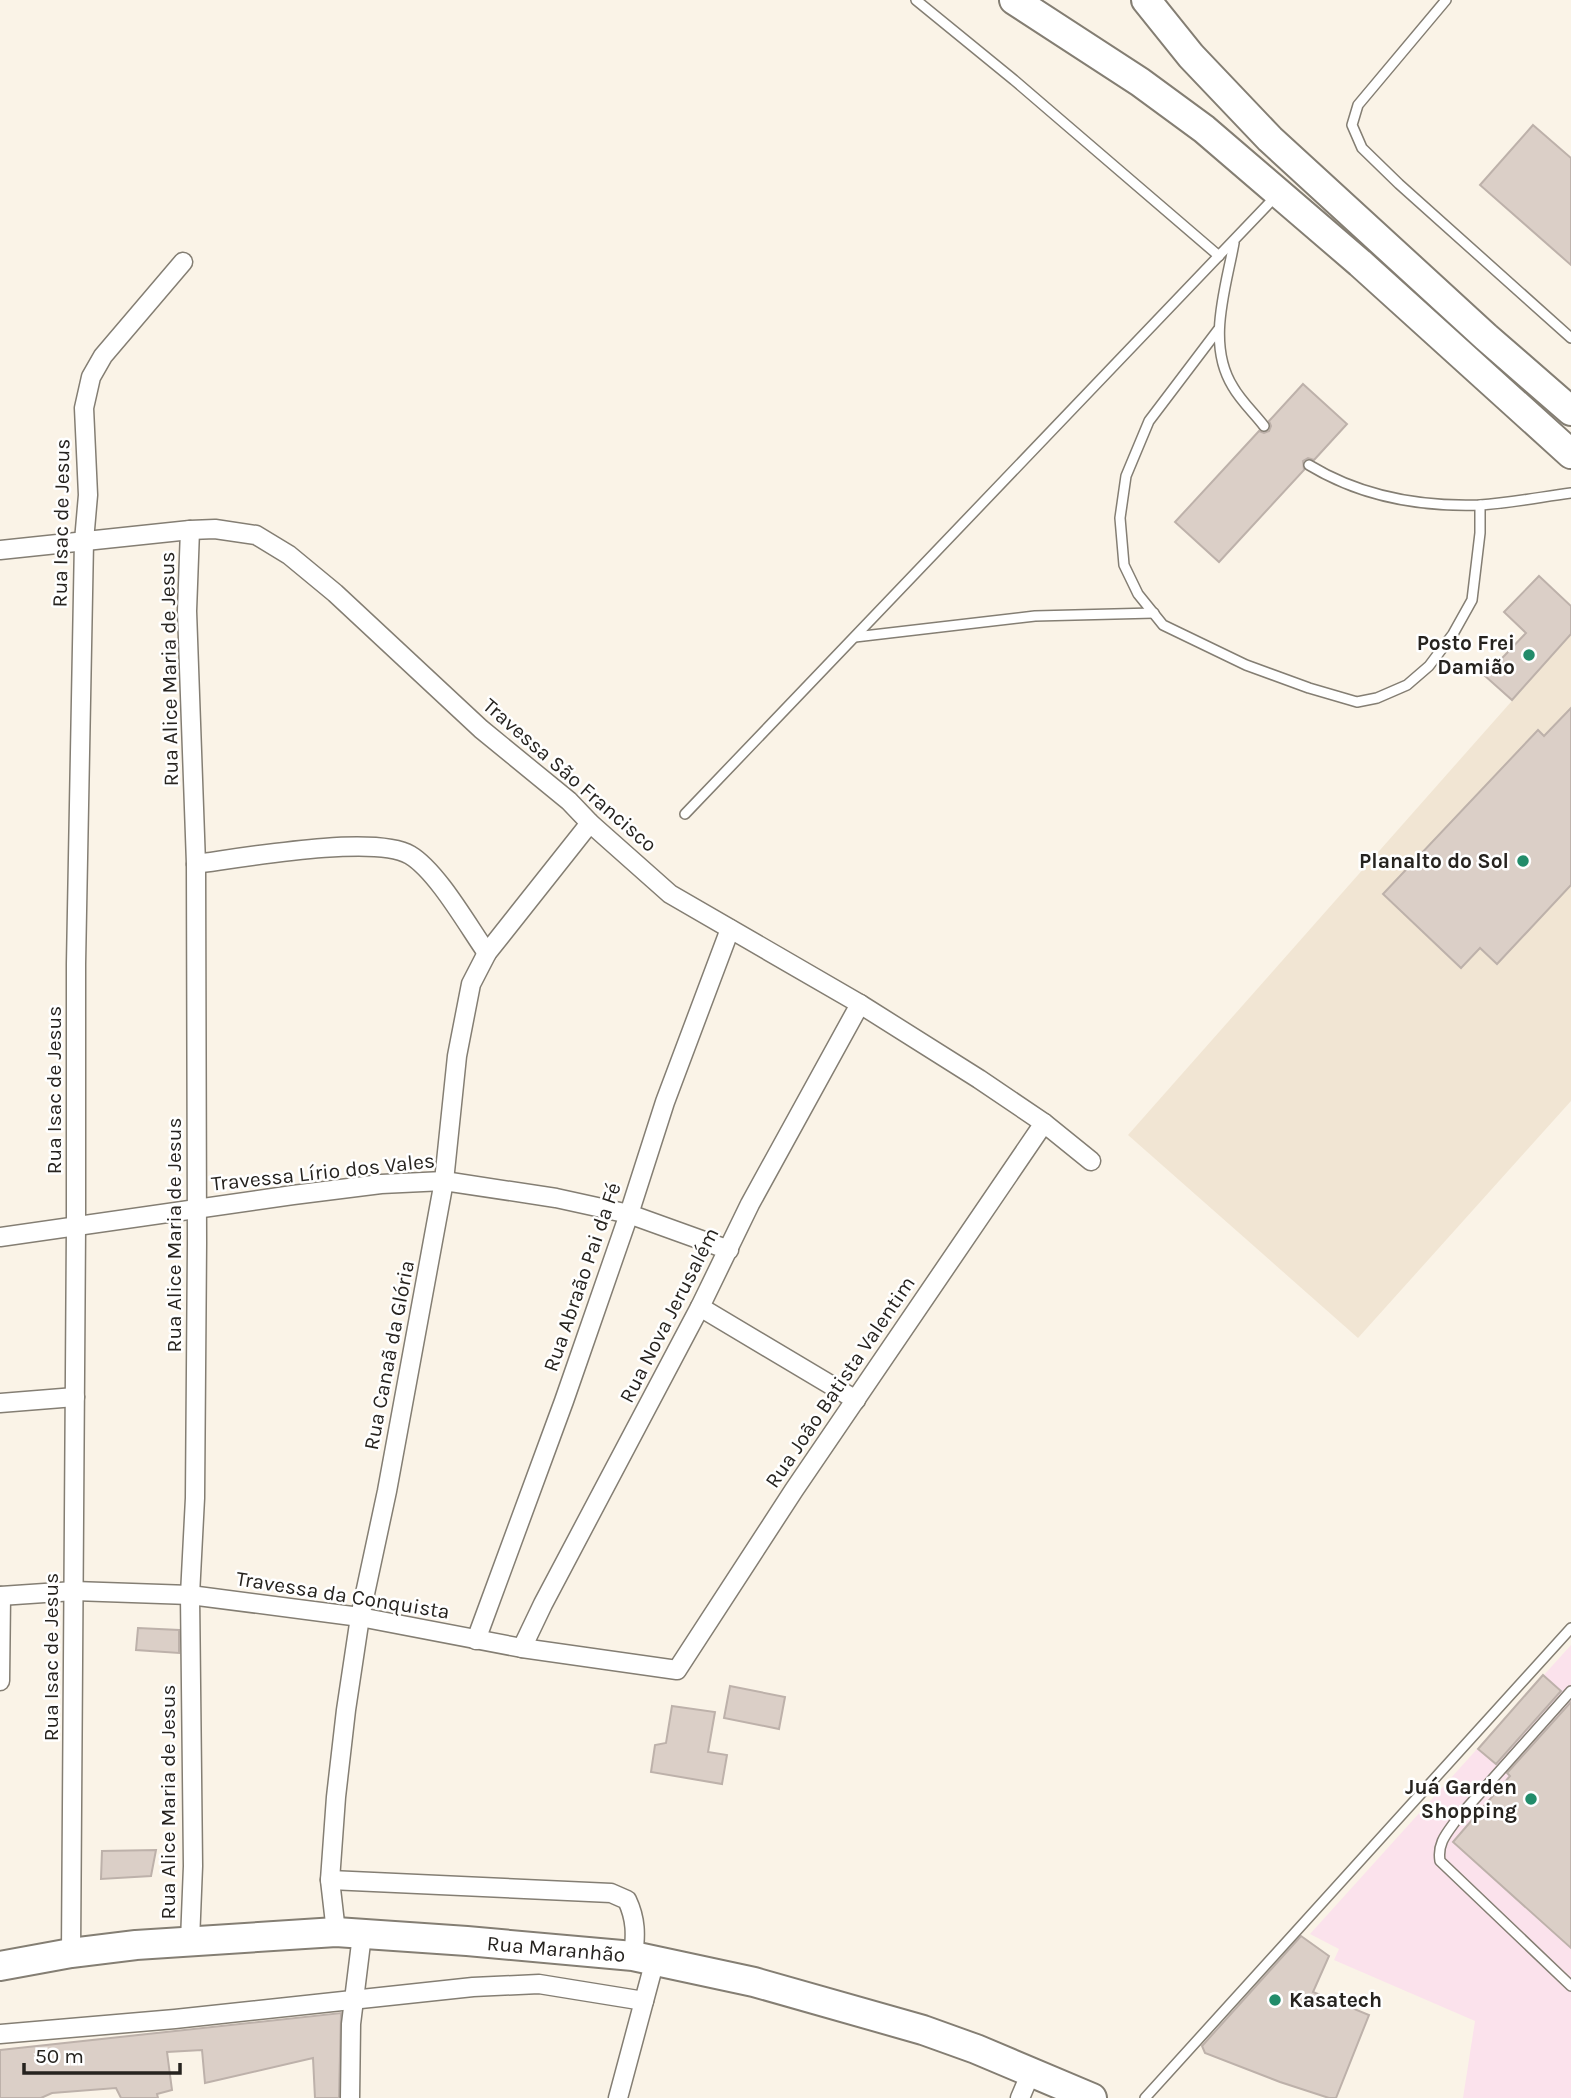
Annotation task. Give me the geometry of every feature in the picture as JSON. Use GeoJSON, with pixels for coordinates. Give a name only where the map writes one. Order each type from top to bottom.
{"type":"FeatureCollection","features":[{"type":"Feature","properties":{"kind":"highway"},"geometry":{"type":"LineString","coordinates":[[1014,0],[1140,82],[1204,129],[1571,454]]}},
{"type":"Feature","properties":{"kind":"highway"},"geometry":{"type":"LineString","coordinates":[[1146,0],[1191,56],[1269,139],[1571,411]]}},
{"type":"Feature","properties":{"kind":"highway","name":"Rua Maranhão"},"geometry":{"type":"LineString","coordinates":[[0,1966],[71,1953],[190,1941],[349,1934],[467,1941],[644,1958],[754,1982],[923,2030],[1092,2098]]}},
{"type":"Feature","properties":{"kind":"street","name":"Rua Isac de Jesus"},"geometry":{"type":"LineString","coordinates":[[71,1953],[75,1591],[76,952],[84,541],[88,495],[84,408],[92,377],[103,356],[183,262]]}},
{"type":"Feature","properties":{"kind":"street","name":"Travessa São Francisco"},"geometry":{"type":"LineString","coordinates":[[0,550],[190,530],[215,529],[256,535],[289,555],[335,593],[481,729],[569,801],[670,894],[699,908],[730,929],[860,1004],[1044,1123],[1091,1161]]}},
{"type":"Feature","properties":{"kind":"street","name":"Rua Alice Maria de Jesus"},"geometry":{"type":"LineString","coordinates":[[190,530],[187,611],[196,864],[195,1498],[190,1595],[193,1866],[190,1941]]}},
{"type":"Feature","properties":{"kind":"street","name":"Rua Canaã da Glória"},"geometry":{"type":"LineString","coordinates":[[350,2098],[351,2024],[355,2000],[349,1934],[330,1880],[346,1710],[360,1617],[387,1491],[444,1181],[462,1027],[471,984],[487,953],[590,823]]}},
{"type":"Feature","properties":{"kind":"street"},"geometry":{"type":"LineString","coordinates":[[196,864],[299,850],[386,847],[410,855],[429,872],[487,953]]}},
{"type":"Feature","properties":{"kind":"street","name":"Rua Abraão Pai da Fé"},"geometry":{"type":"LineString","coordinates":[[475,1640],[629,1214],[664,1102],[730,929]]}},
{"type":"Feature","properties":{"kind":"street","name":"Rua Nova Jerusalém"},"geometry":{"type":"LineString","coordinates":[[522,1648],[757,1192],[860,1004]]}},
{"type":"Feature","properties":{"kind":"street","name":"Rua João Batista Valentim"},"geometry":{"type":"LineString","coordinates":[[677,1670],[1044,1123]]}},
{"type":"Feature","properties":{"kind":"street","name":"Travessa Lírio dos Vales"},"geometry":{"type":"LineString","coordinates":[[0,1237],[368,1186],[444,1181],[556,1198],[629,1214],[729,1250]]}},
{"type":"Feature","properties":{"kind":"street"},"geometry":{"type":"LineString","coordinates":[[700,1307],[856,1400]]}},
{"type":"Feature","properties":{"kind":"street"},"geometry":{"type":"LineString","coordinates":[[0,1403],[75,1397]]}},
{"type":"Feature","properties":{"kind":"street","name":"Travessa da Conquista"},"geometry":{"type":"LineString","coordinates":[[1,1596],[75,1591],[190,1595],[360,1617],[522,1648],[677,1670]]}},
{"type":"Feature","properties":{"kind":"street"},"geometry":{"type":"LineString","coordinates":[[0,1681],[1,1596]]}},
{"type":"Feature","properties":{"kind":"street"},"geometry":{"type":"LineString","coordinates":[[330,1880],[611,1893],[627,1900],[644,1958],[644,2001],[618,2098]]}},
{"type":"Feature","properties":{"kind":"street"},"geometry":{"type":"LineString","coordinates":[[0,2034],[472,1987],[539,1984],[644,2001]]}},
{"type":"Feature","properties":{"kind":"street"},"geometry":{"type":"LineString","coordinates":[[1020,2098],[1031,2072]]}},
{"type":"Feature","properties":{"kind":"lane"},"geometry":{"type":"LineString","coordinates":[[916,0],[1014,80],[1219,256]]}},
{"type":"Feature","properties":{"kind":"lane"},"geometry":{"type":"LineString","coordinates":[[1447,0],[1358,105],[1353,119],[1353,131],[1362,148],[1399,184],[1571,338]]}},
{"type":"Feature","properties":{"kind":"lane"},"geometry":{"type":"LineString","coordinates":[[685,814],[1279,193]]}},
{"type":"Feature","properties":{"kind":"lane"},"geometry":{"type":"LineString","coordinates":[[1234,241],[1218,330],[1221,361],[1232,387],[1264,426]]}},
{"type":"Feature","properties":{"kind":"lane"},"geometry":{"type":"LineString","coordinates":[[1218,330],[1149,421],[1126,476],[1120,518],[1124,565],[1138,594],[1163,625],[1246,665],[1357,702],[1377,698],[1407,685],[1429,666],[1453,634],[1472,600],[1480,534],[1480,505]]}},
{"type":"Feature","properties":{"kind":"lane"},"geometry":{"type":"LineString","coordinates":[[1309,465],[1331,479],[1368,493],[1413,502],[1480,505],[1571,493]]}},
{"type":"Feature","properties":{"kind":"lane"},"geometry":{"type":"LineString","coordinates":[[855,637],[1035,616],[1154,613]]}},
{"type":"Feature","properties":{"kind":"lane"},"geometry":{"type":"LineString","coordinates":[[1145,2098],[1571,1628]]}},
{"type":"Feature","properties":{"kind":"lane"},"geometry":{"type":"LineString","coordinates":[[1571,1690],[1457,1819],[1438,1850],[1440,1861],[1571,1986]]}},
{"type":"Feature","properties":{"kind":"shaded area"},"geometry":{"type":"Polygon","coordinates":[[[1571,634],[1571,1101],[1358,1338],[1128,1135],[1571,634]]]}},
{"type":"Feature","properties":{"kind":"shaded area"},"geometry":{"type":"Polygon","coordinates":[[[1571,1645],[1571,2098],[1463,2098],[1475,2021],[1334,1960],[1339,1949],[1310,1934],[1571,1645]]]}},
{"type":"Feature","properties":{"kind":"building"},"geometry":{"type":"Polygon","coordinates":[[[1533,125],[1571,158],[1571,265],[1480,185],[1533,125]]]}},
{"type":"Feature","properties":{"kind":"building"},"geometry":{"type":"Polygon","coordinates":[[[1303,384],[1347,424],[1314,460],[1308,458],[1303,461],[1304,470],[1219,562],[1175,522],[1259,431],[1269,431],[1269,421],[1303,384]]]}},
{"type":"Feature","properties":{"kind":"building","name":"Posto Frei Damião"},"geometry":{"type":"Polygon","coordinates":[[[1539,576],[1571,606],[1571,634],[1512,700],[1485,676],[1526,633],[1504,612],[1539,576]]]}},
{"type":"Feature","properties":{"kind":"building"},"geometry":{"type":"Polygon","coordinates":[[[1571,708],[1571,885],[1497,964],[1480,948],[1461,968],[1383,894],[1538,730],[1544,736],[1571,708]]]}},
{"type":"Feature","properties":{"kind":"building"},"geometry":{"type":"Polygon","coordinates":[[[138,1628],[179,1630],[179,1653],[136,1650],[138,1628]]]}},
{"type":"Feature","properties":{"kind":"building"},"geometry":{"type":"Polygon","coordinates":[[[1543,1675],[1561,1691],[1496,1764],[1478,1749],[1543,1675]]]}},
{"type":"Feature","properties":{"kind":"building"},"geometry":{"type":"Polygon","coordinates":[[[730,1686],[785,1697],[779,1729],[724,1718],[730,1686]]]}},
{"type":"Feature","properties":{"kind":"building","name":"Juá Garden Shopping"},"geometry":{"type":"Polygon","coordinates":[[[1571,1702],[1571,1948],[1453,1842],[1510,1776],[1507,1773],[1571,1702]]]}},
{"type":"Feature","properties":{"kind":"building"},"geometry":{"type":"Polygon","coordinates":[[[672,1706],[715,1712],[708,1752],[727,1755],[722,1784],[651,1772],[655,1745],[666,1743],[672,1706]]]}},
{"type":"Feature","properties":{"kind":"building"},"geometry":{"type":"Polygon","coordinates":[[[156,1850],[151,1876],[101,1879],[102,1851],[156,1850]]]}},
{"type":"Feature","properties":{"kind":"building"},"geometry":{"type":"Polygon","coordinates":[[[1301,1936],[1329,1956],[1313,1992],[1369,2015],[1336,2098],[1280,2082],[1205,2053],[1202,2046],[1301,1936]]]}},
{"type":"Feature","properties":{"kind":"building"},"geometry":{"type":"Polygon","coordinates":[[[341,2013],[339,2098],[315,2098],[313,2058],[205,2083],[202,2050],[167,2052],[172,2090],[157,2094],[158,2098],[121,2098],[116,2088],[52,2093],[41,2098],[0,2098],[0,2050],[341,2013]]]}},
{"type":"Feature","properties":{"kind":"place","name":"Posto Frei Damião"},"geometry":{"type":"Point","coordinates":[1529,655]}},
{"type":"Feature","properties":{"kind":"place","name":"Planalto do Sol"},"geometry":{"type":"Point","coordinates":[1523,861]}},
{"type":"Feature","properties":{"kind":"place","name":"Juá Garden Shopping"},"geometry":{"type":"Point","coordinates":[1531,1799]}},
{"type":"Feature","properties":{"kind":"place","name":"Kasatech"},"geometry":{"type":"Point","coordinates":[1275,2000]}}]}
